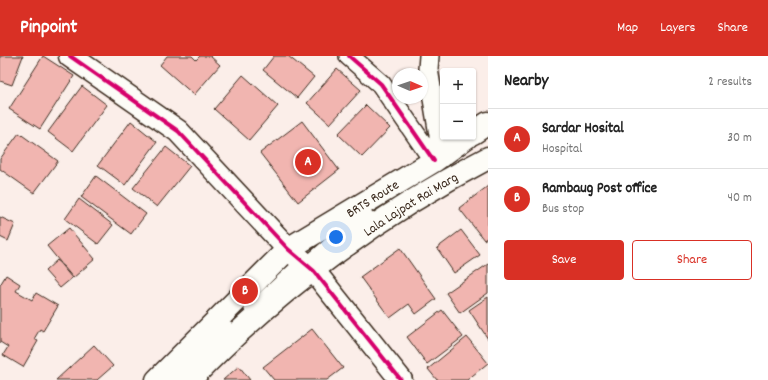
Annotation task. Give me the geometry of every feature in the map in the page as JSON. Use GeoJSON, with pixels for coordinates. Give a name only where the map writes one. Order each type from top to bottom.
{"type":"FeatureCollection","features":[{"type":"Feature","properties":{"kind":"main road"},"geometry":{"type":"LineString","coordinates":[[70,56],[178,131],[288,249],[309,267],[401,380]]}},
{"type":"Feature","properties":{"kind":"main road"},"geometry":{"type":"LineString","coordinates":[[476,131],[488,123]]}},
{"type":"Feature","properties":{"kind":"main road","name":"Lala Lajpat Rai Marg"},"geometry":{"type":"LineString","coordinates":[[157,380],[288,249],[441,161],[464,140]]}},
{"type":"Feature","properties":{"kind":"main road","name":"Lala Lajpat Rai Marg"},"geometry":{"type":"LineString","coordinates":[[190,380],[211,358],[280,296],[309,267],[341,249],[439,183],[488,158]]}},
{"type":"Feature","properties":{"kind":"street"},"geometry":{"type":"LineString","coordinates":[[350,56],[381,84],[441,161]]}},
{"type":"Feature","properties":{"kind":"street"},"geometry":{"type":"LineString","coordinates":[[429,56],[428,69],[441,161]]}},
{"type":"Feature","properties":{"kind":"lane"},"geometry":{"type":"LineString","coordinates":[[441,161],[488,149]]}},
{"type":"Feature","properties":{"kind":"lane","name":"BRTS Route"},"geometry":{"type":"LineString","coordinates":[[174,380],[293,268],[309,267],[334,238],[374,213]]}},
{"type":"Feature","properties":{"kind":"building"},"geometry":{"type":"Polygon","coordinates":[[[0,56],[23,56],[12,85],[0,81],[0,56]]]}},
{"type":"Feature","properties":{"kind":"building"},"geometry":{"type":"Polygon","coordinates":[[[43,56],[74,76],[40,129],[9,109],[43,56]]]}},
{"type":"Feature","properties":{"kind":"building"},"geometry":{"type":"Polygon","coordinates":[[[167,56],[192,56],[196,60],[200,56],[210,56],[220,65],[194,95],[160,65],[167,56]]]}},
{"type":"Feature","properties":{"kind":"building"},"geometry":{"type":"Polygon","coordinates":[[[274,56],[288,56],[314,77],[297,98],[263,70],[274,56]]]}},
{"type":"Feature","properties":{"kind":"building"},"geometry":{"type":"Polygon","coordinates":[[[337,69],[361,90],[330,124],[307,103],[337,69]]]}},
{"type":"Feature","properties":{"kind":"building"},"geometry":{"type":"Polygon","coordinates":[[[243,75],[278,106],[249,140],[214,109],[243,75]]]}},
{"type":"Feature","properties":{"kind":"building"},"geometry":{"type":"Polygon","coordinates":[[[82,86],[107,105],[73,151],[48,132],[82,86]]]}},
{"type":"Feature","properties":{"kind":"building"},"geometry":{"type":"Polygon","coordinates":[[[366,105],[390,128],[362,157],[338,134],[366,105]]]}},
{"type":"Feature","properties":{"kind":"building"},"geometry":{"type":"Polygon","coordinates":[[[131,121],[157,142],[125,185],[98,165],[131,121]]]}},
{"type":"Feature","properties":{"kind":"building"},"geometry":{"type":"Polygon","coordinates":[[[302,121],[339,170],[298,202],[260,153],[302,121]]]}},
{"type":"Feature","properties":{"kind":"building"},"geometry":{"type":"Polygon","coordinates":[[[19,133],[58,161],[34,193],[0,169],[0,159],[19,133]]]}},
{"type":"Feature","properties":{"kind":"building"},"geometry":{"type":"Polygon","coordinates":[[[166,147],[190,166],[157,207],[133,188],[166,147]]]}},
{"type":"Feature","properties":{"kind":"building"},"geometry":{"type":"Polygon","coordinates":[[[96,176],[146,214],[131,234],[81,197],[96,176]]]}},
{"type":"Feature","properties":{"kind":"building"},"geometry":{"type":"Polygon","coordinates":[[[488,186],[488,237],[484,240],[459,208],[488,186]]]}},
{"type":"Feature","properties":{"kind":"building"},"geometry":{"type":"Polygon","coordinates":[[[79,199],[113,225],[98,244],[65,219],[79,199]]]}},
{"type":"Feature","properties":{"kind":"building"},"geometry":{"type":"Polygon","coordinates":[[[0,217],[15,224],[8,241],[0,237],[0,217]]]}},
{"type":"Feature","properties":{"kind":"building"},"geometry":{"type":"Polygon","coordinates":[[[69,228],[95,259],[73,278],[47,246],[69,228]]]}},
{"type":"Feature","properties":{"kind":"building"},"geometry":{"type":"Polygon","coordinates":[[[461,230],[480,255],[454,273],[437,248],[461,230]]]}},
{"type":"Feature","properties":{"kind":"building"},"geometry":{"type":"Polygon","coordinates":[[[400,248],[436,299],[416,314],[409,304],[390,318],[360,277],[400,248]]]}},
{"type":"Feature","properties":{"kind":"building"},"geometry":{"type":"Polygon","coordinates":[[[57,260],[72,278],[60,288],[45,271],[57,260]]]}},
{"type":"Feature","properties":{"kind":"building"},"geometry":{"type":"Polygon","coordinates":[[[488,264],[488,293],[460,313],[446,293],[488,264]]]}},
{"type":"Feature","properties":{"kind":"building"},"geometry":{"type":"Polygon","coordinates":[[[6,275],[20,284],[16,291],[32,300],[36,293],[58,306],[43,331],[40,329],[34,339],[38,341],[23,367],[3,355],[8,347],[0,342],[0,285],[6,275]]]}},
{"type":"Feature","properties":{"kind":"building"},"geometry":{"type":"Polygon","coordinates":[[[488,297],[488,339],[469,310],[488,297]]]}},
{"type":"Feature","properties":{"kind":"building"},"geometry":{"type":"Polygon","coordinates":[[[442,310],[463,337],[427,364],[407,337],[442,310]]]}},
{"type":"Feature","properties":{"kind":"building"},"geometry":{"type":"Polygon","coordinates":[[[312,329],[343,368],[327,380],[274,380],[263,367],[312,329]]]}},
{"type":"Feature","properties":{"kind":"building"},"geometry":{"type":"Polygon","coordinates":[[[467,337],[488,363],[467,380],[437,380],[428,369],[467,337]]]}},
{"type":"Feature","properties":{"kind":"building"},"geometry":{"type":"Polygon","coordinates":[[[94,345],[113,366],[97,380],[56,380],[94,345]]]}},
{"type":"Feature","properties":{"kind":"building"},"geometry":{"type":"Polygon","coordinates":[[[239,366],[250,380],[223,380],[239,366]]]}},
{"type":"Feature","properties":{"kind":"cycle path"},"geometry":{"type":"LineString","coordinates":[[70,56],[178,131],[288,249],[314,271],[401,380]]}},
{"type":"Feature","properties":{"kind":"cycle path"},"geometry":{"type":"LineString","coordinates":[[349,56],[381,84],[434,161]]}},
{"type":"Feature","properties":{"kind":"place","name":"Sardar Hosital"},"geometry":{"type":"Point","coordinates":[308,162]}},
{"type":"Feature","properties":{"kind":"place","name":"Rambaug Post office"},"geometry":{"type":"Point","coordinates":[245,291]}}]}
